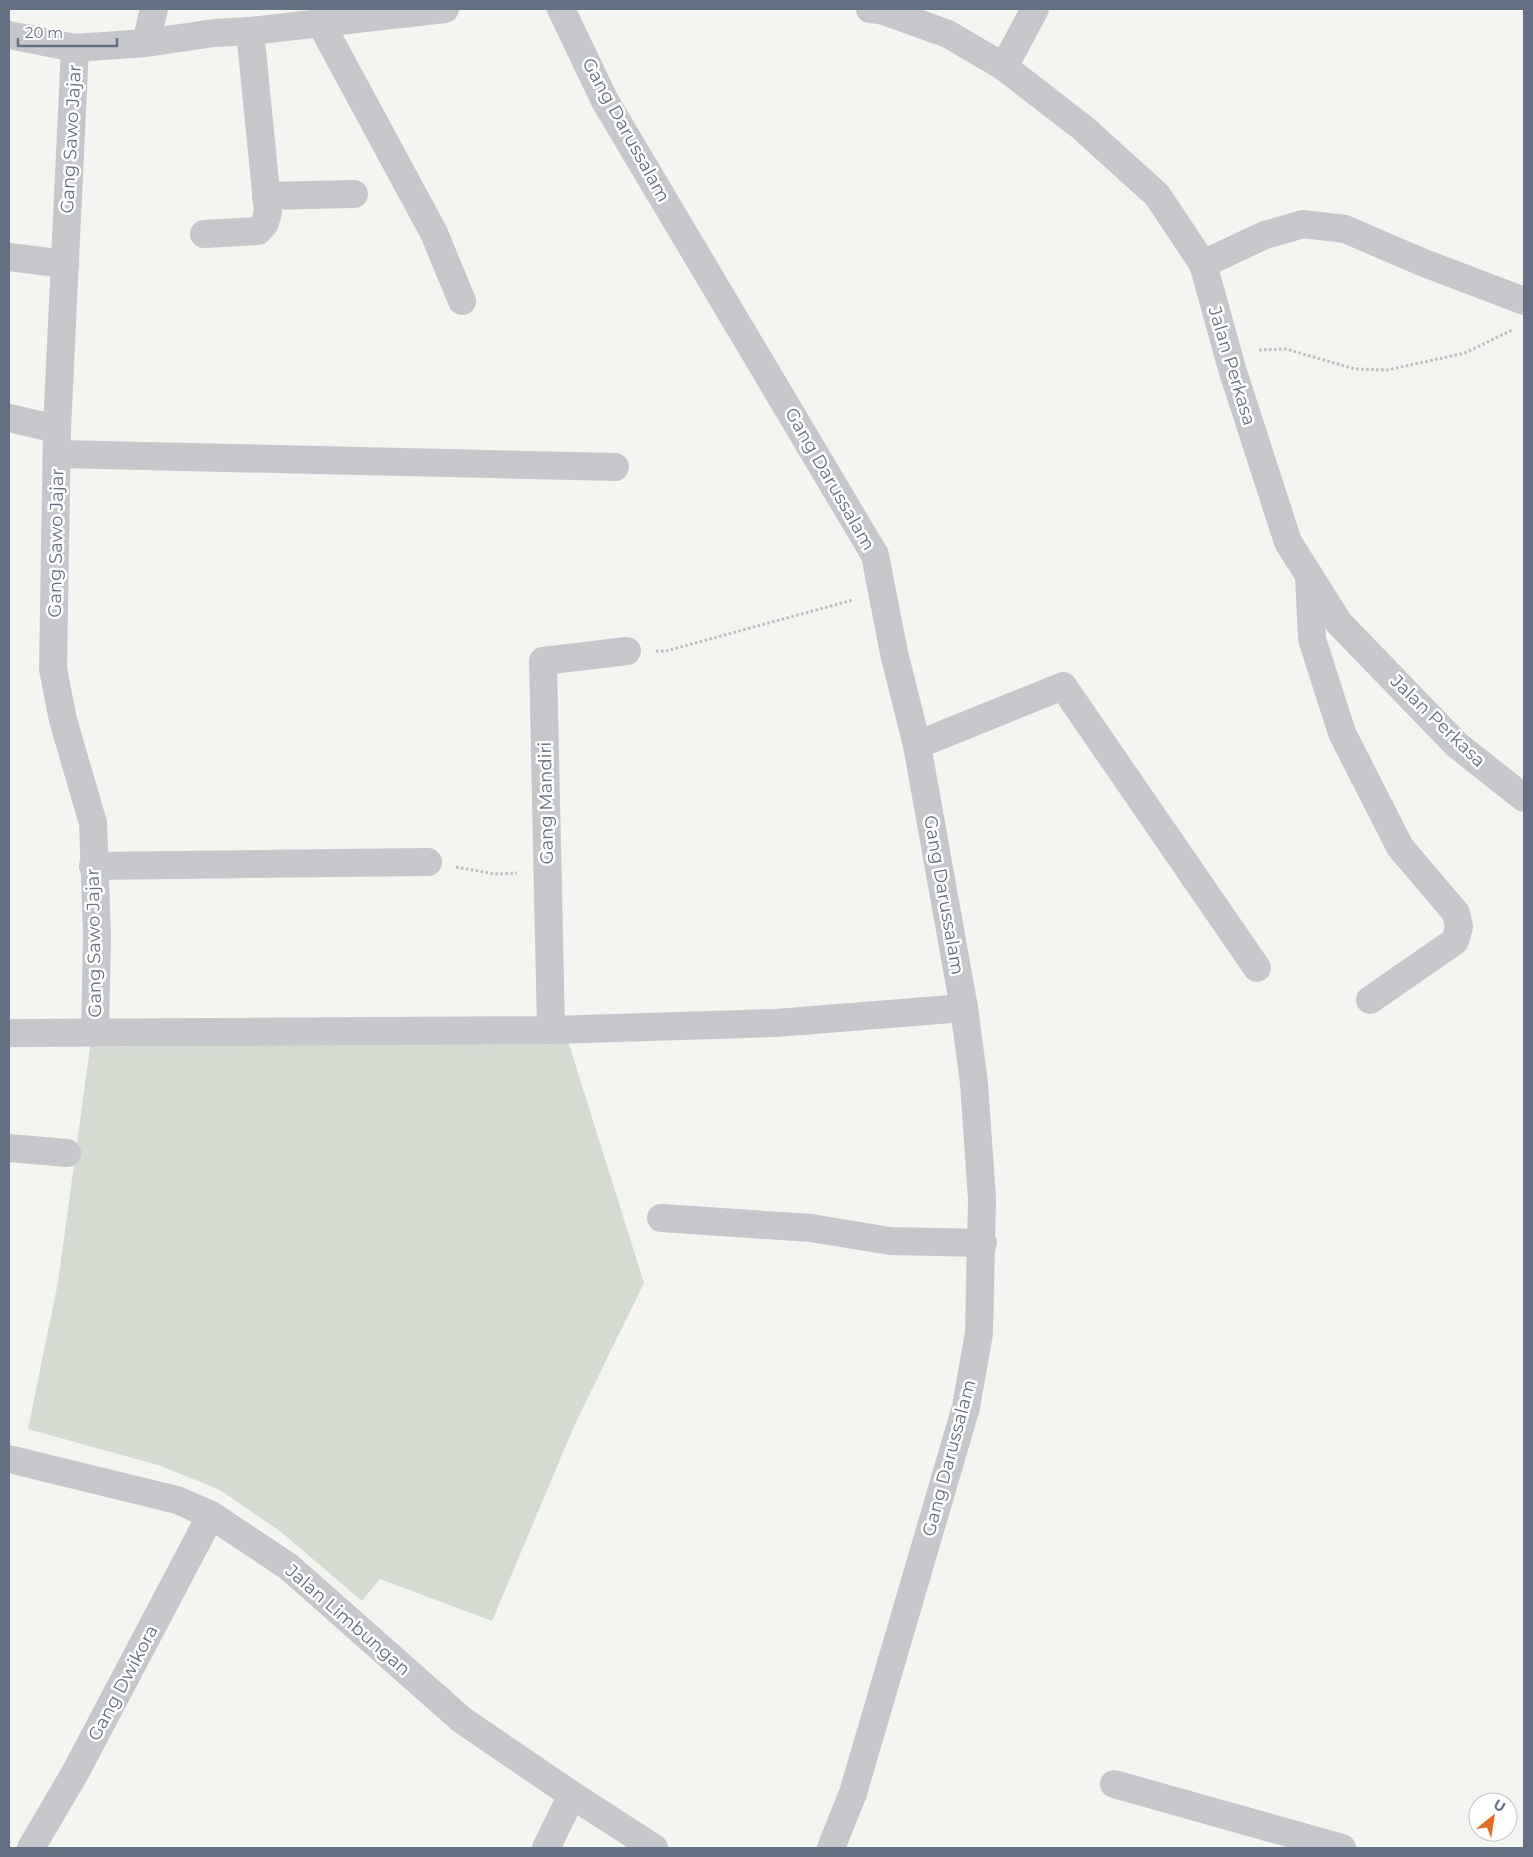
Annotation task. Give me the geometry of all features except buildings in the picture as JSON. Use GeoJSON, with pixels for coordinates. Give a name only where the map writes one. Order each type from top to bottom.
{"type":"FeatureCollection","features":[{"type":"Feature","properties":{"kind":"street"},"geometry":{"type":"LineString","coordinates":[[146,43],[154,9]]}},
{"type":"Feature","properties":{"kind":"street"},"geometry":{"type":"LineString","coordinates":[[9,35],[75,48],[146,43],[214,33],[250,31],[445,9]]}},
{"type":"Feature","properties":{"kind":"street","name":"Gang Darussalam"},"geometry":{"type":"LineString","coordinates":[[561,9],[605,101],[875,555],[917,745],[964,1008],[974,1083],[982,1199],[983,1243],[979,1333],[966,1408],[853,1793],[831,1848]]}},
{"type":"Feature","properties":{"kind":"street","name":"Jalan Perkasa"},"geometry":{"type":"LineString","coordinates":[[870,9],[884,11],[948,34],[1004,67],[1083,128],[1157,194],[1203,264],[1233,372],[1288,542],[1339,623],[1457,745],[1524,798]]}},
{"type":"Feature","properties":{"kind":"street"},"geometry":{"type":"LineString","coordinates":[[1004,67],[1035,9]]}},
{"type":"Feature","properties":{"kind":"street"},"geometry":{"type":"LineString","coordinates":[[320,22],[434,233],[462,301]]}},
{"type":"Feature","properties":{"kind":"street"},"geometry":{"type":"LineString","coordinates":[[204,234],[258,231],[265,224],[268,212],[250,31]]}},
{"type":"Feature","properties":{"kind":"street","name":"Gang Sawo Jajar"},"geometry":{"type":"LineString","coordinates":[[75,48],[58,442],[53,670],[63,720],[93,823],[93,866],[98,934],[95,1033]]}},
{"type":"Feature","properties":{"kind":"street"},"geometry":{"type":"LineString","coordinates":[[266,196],[354,194]]}},
{"type":"Feature","properties":{"kind":"street"},"geometry":{"type":"LineString","coordinates":[[1203,264],[1265,235],[1304,224],[1345,229],[1424,263],[1524,301]]}},
{"type":"Feature","properties":{"kind":"street"},"geometry":{"type":"LineString","coordinates":[[9,257],[65,264]]}},
{"type":"Feature","properties":{"kind":"street"},"geometry":{"type":"LineString","coordinates":[[9,418],[58,442],[615,466]]}},
{"type":"Feature","properties":{"kind":"street"},"geometry":{"type":"LineString","coordinates":[[1309,574],[1312,639],[1342,733],[1400,847],[1456,912],[1460,927],[1455,941],[1370,1000]]}},
{"type":"Feature","properties":{"kind":"street","name":"Gang Mandiri"},"geometry":{"type":"LineString","coordinates":[[550,1030],[543,662],[627,651]]}},
{"type":"Feature","properties":{"kind":"street"},"geometry":{"type":"LineString","coordinates":[[917,745],[1063,686],[1257,968]]}},
{"type":"Feature","properties":{"kind":"street"},"geometry":{"type":"LineString","coordinates":[[93,866],[428,862]]}},
{"type":"Feature","properties":{"kind":"street"},"geometry":{"type":"LineString","coordinates":[[9,1033],[550,1030],[776,1024],[964,1008]]}},
{"type":"Feature","properties":{"kind":"street"},"geometry":{"type":"LineString","coordinates":[[9,1148],[67,1153]]}},
{"type":"Feature","properties":{"kind":"street"},"geometry":{"type":"LineString","coordinates":[[661,1218],[811,1228],[890,1240],[983,1243]]}},
{"type":"Feature","properties":{"kind":"street","name":"Jalan Limbungan"},"geometry":{"type":"LineString","coordinates":[[9,1459],[177,1500],[211,1515],[290,1567],[462,1720],[654,1848]]}},
{"type":"Feature","properties":{"kind":"street","name":"Gang Dwikora"},"geometry":{"type":"LineString","coordinates":[[31,1848],[75,1773],[211,1515]]}},
{"type":"Feature","properties":{"kind":"street"},"geometry":{"type":"LineString","coordinates":[[1114,1784],[1310,1844],[1342,1848]]}},
{"type":"Feature","properties":{"kind":"street"},"geometry":{"type":"LineString","coordinates":[[546,1848],[572,1795]]}},
{"type":"Feature","properties":{"kind":"path"},"geometry":{"type":"LineString","coordinates":[[1233,372],[1254,350],[1286,349],[1355,369],[1387,370],[1465,353],[1516,328]]}},
{"type":"Feature","properties":{"kind":"path"},"geometry":{"type":"LineString","coordinates":[[627,651],[666,651],[882,591]]}},
{"type":"Feature","properties":{"kind":"path"},"geometry":{"type":"LineString","coordinates":[[428,862],[495,874],[547,872]]}},
{"type":"Feature","properties":{"kind":"shaded area"},"geometry":{"type":"Polygon","coordinates":[[[568,1041],[644,1283],[575,1424],[492,1621],[380,1579],[362,1601],[281,1532],[220,1490],[161,1466],[28,1429],[58,1282],[90,1047],[568,1041]]]}}]}
